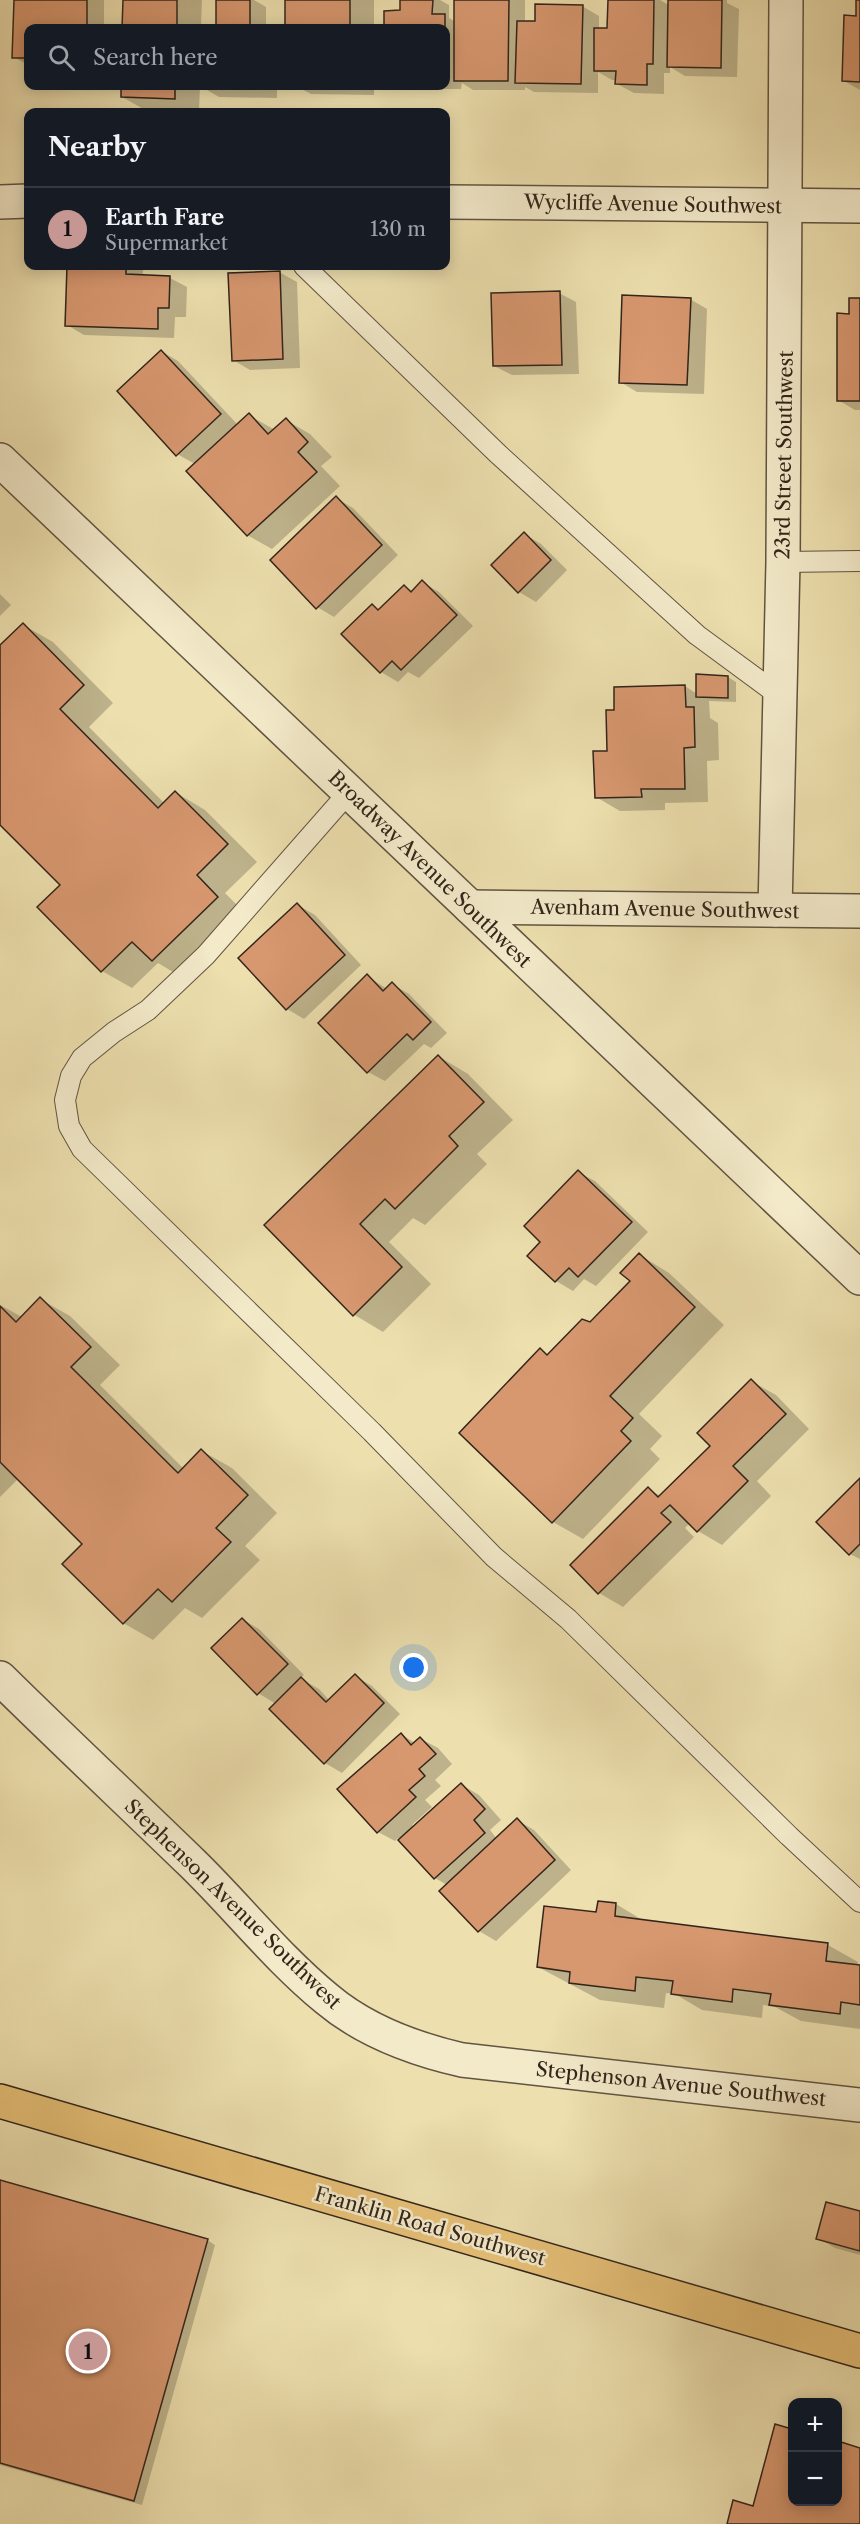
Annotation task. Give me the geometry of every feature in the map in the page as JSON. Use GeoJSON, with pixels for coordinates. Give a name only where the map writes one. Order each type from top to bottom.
{"type":"FeatureCollection","features":[{"type":"Feature","properties":{"kind":"main road","name":"Franklin Road Southwest"},"geometry":{"type":"LineString","coordinates":[[0,2101],[860,2350]]}},
{"type":"Feature","properties":{"kind":"street","name":"23rd Street Southwest"},"geometry":{"type":"LineString","coordinates":[[775,910],[783,562],[786,0]]}},
{"type":"Feature","properties":{"kind":"street"},"geometry":{"type":"LineString","coordinates":[[0,201],[24,201]]}},
{"type":"Feature","properties":{"kind":"street","name":"Wycliffe Avenue Southwest"},"geometry":{"type":"LineString","coordinates":[[450,202],[860,206]]}},
{"type":"Feature","properties":{"kind":"street","name":"Broadway Avenue Southwest"},"geometry":{"type":"LineString","coordinates":[[0,460],[855,1269]]}},
{"type":"Feature","properties":{"kind":"street","name":"Avenham Avenue Southwest"},"geometry":{"type":"LineString","coordinates":[[470,907],[860,911]]}},
{"type":"Feature","properties":{"kind":"street","name":"Stephenson Avenue Southwest"},"geometry":{"type":"LineString","coordinates":[[0,1678],[194,1865],[274,1949],[327,2000],[372,2029],[421,2050],[462,2060],[860,2105]]}},
{"type":"Feature","properties":{"kind":"lane"},"geometry":{"type":"LineString","coordinates":[[308,270],[497,453],[697,635],[780,696]]}},
{"type":"Feature","properties":{"kind":"lane"},"geometry":{"type":"LineString","coordinates":[[783,562],[860,561]]}},
{"type":"Feature","properties":{"kind":"lane"},"geometry":{"type":"LineString","coordinates":[[349,792],[206,955],[148,1010],[114,1032],[82,1058],[71,1076],[65,1100],[69,1126],[82,1149],[372,1432],[494,1557],[568,1619],[789,1836],[860,1902]]}},
{"type":"Feature","properties":{"kind":"building"},"geometry":{"type":"Polygon","coordinates":[[[14,0],[87,0],[87,24],[24,24],[24,58],[12,58],[14,0]]]}},
{"type":"Feature","properties":{"kind":"building"},"geometry":{"type":"Polygon","coordinates":[[[123,0],[177,0],[177,24],[122,24],[123,0]]]}},
{"type":"Feature","properties":{"kind":"building"},"geometry":{"type":"Polygon","coordinates":[[[216,0],[250,0],[250,24],[216,24],[216,0]]]}},
{"type":"Feature","properties":{"kind":"building"},"geometry":{"type":"Polygon","coordinates":[[[285,0],[350,0],[350,24],[285,24],[285,0]]]}},
{"type":"Feature","properties":{"kind":"building"},"geometry":{"type":"Polygon","coordinates":[[[400,0],[433,0],[432,14],[445,14],[445,24],[384,24],[384,11],[400,10],[400,0]]]}},
{"type":"Feature","properties":{"kind":"building"},"geometry":{"type":"Polygon","coordinates":[[[454,0],[509,0],[508,81],[454,81],[454,0]]]}},
{"type":"Feature","properties":{"kind":"building"},"geometry":{"type":"Polygon","coordinates":[[[608,0],[654,0],[653,64],[647,64],[647,85],[615,84],[616,71],[594,71],[594,28],[607,28],[608,0]]]}},
{"type":"Feature","properties":{"kind":"building"},"geometry":{"type":"Polygon","coordinates":[[[668,0],[722,0],[721,68],[667,67],[668,0]]]}},
{"type":"Feature","properties":{"kind":"building"},"geometry":{"type":"Polygon","coordinates":[[[856,0],[860,0],[860,82],[842,81],[844,15],[856,16],[856,0]]]}},
{"type":"Feature","properties":{"kind":"building"},"geometry":{"type":"Polygon","coordinates":[[[535,4],[583,5],[581,84],[515,83],[517,21],[535,21],[535,4]]]}},
{"type":"Feature","properties":{"kind":"building"},"geometry":{"type":"Polygon","coordinates":[[[121,90],[175,90],[175,99],[121,97],[121,90]]]}},
{"type":"Feature","properties":{"kind":"building"},"geometry":{"type":"Polygon","coordinates":[[[67,270],[126,270],[126,274],[170,276],[169,308],[158,308],[158,329],[65,326],[67,270]]]}},
{"type":"Feature","properties":{"kind":"building"},"geometry":{"type":"Polygon","coordinates":[[[280,271],[283,359],[232,361],[228,273],[280,271]]]}},
{"type":"Feature","properties":{"kind":"building"},"geometry":{"type":"Polygon","coordinates":[[[560,291],[562,365],[493,366],[491,293],[560,291]]]}},
{"type":"Feature","properties":{"kind":"building"},"geometry":{"type":"Polygon","coordinates":[[[622,295],[691,298],[687,385],[619,383],[622,295]]]}},
{"type":"Feature","properties":{"kind":"building"},"geometry":{"type":"Polygon","coordinates":[[[849,298],[860,298],[860,401],[837,401],[837,313],[849,314],[849,298]]]}},
{"type":"Feature","properties":{"kind":"building"},"geometry":{"type":"Polygon","coordinates":[[[161,350],[221,414],[176,456],[117,391],[161,350]]]}},
{"type":"Feature","properties":{"kind":"building"},"geometry":{"type":"Polygon","coordinates":[[[249,413],[268,434],[286,418],[308,442],[298,452],[317,472],[247,536],[186,471],[249,413]]]}},
{"type":"Feature","properties":{"kind":"building"},"geometry":{"type":"Polygon","coordinates":[[[336,496],[382,545],[316,609],[270,560],[336,496]]]}},
{"type":"Feature","properties":{"kind":"building"},"geometry":{"type":"Polygon","coordinates":[[[524,532],[551,560],[518,593],[491,565],[524,532]]]}},
{"type":"Feature","properties":{"kind":"building"},"geometry":{"type":"Polygon","coordinates":[[[422,580],[457,615],[401,670],[392,661],[380,673],[341,634],[372,604],[378,610],[404,585],[411,592],[422,580]]]}},
{"type":"Feature","properties":{"kind":"building"},"geometry":{"type":"Polygon","coordinates":[[[23,623],[84,685],[60,709],[158,808],[175,791],[228,844],[197,875],[218,897],[152,961],[132,942],[101,972],[37,907],[60,885],[0,825],[0,645],[23,623]]]}},
{"type":"Feature","properties":{"kind":"building"},"geometry":{"type":"Polygon","coordinates":[[[696,674],[728,676],[728,698],[696,697],[696,674]]]}},
{"type":"Feature","properties":{"kind":"building"},"geometry":{"type":"Polygon","coordinates":[[[685,685],[686,707],[694,707],[695,747],[684,748],[685,789],[641,789],[642,797],[595,798],[593,751],[607,751],[606,710],[614,710],[614,687],[685,685]]]}},
{"type":"Feature","properties":{"kind":"building"},"geometry":{"type":"Polygon","coordinates":[[[297,903],[345,955],[286,1010],[238,958],[297,903]]]}},
{"type":"Feature","properties":{"kind":"building"},"geometry":{"type":"Polygon","coordinates":[[[367,974],[383,991],[392,982],[431,1022],[413,1040],[407,1034],[367,1073],[318,1023],[367,974]]]}},
{"type":"Feature","properties":{"kind":"building"},"geometry":{"type":"Polygon","coordinates":[[[438,1055],[484,1102],[449,1136],[458,1146],[395,1209],[385,1199],[360,1224],[402,1267],[353,1316],[264,1225],[438,1055]]]}},
{"type":"Feature","properties":{"kind":"building"},"geometry":{"type":"Polygon","coordinates":[[[578,1170],[632,1222],[578,1277],[569,1268],[555,1282],[527,1256],[540,1242],[524,1226],[578,1170]]]}},
{"type":"Feature","properties":{"kind":"building"},"geometry":{"type":"Polygon","coordinates":[[[639,1253],[695,1307],[610,1396],[633,1418],[621,1431],[631,1441],[552,1523],[459,1433],[540,1348],[547,1355],[582,1319],[590,1322],[630,1281],[620,1273],[639,1253]]]}},
{"type":"Feature","properties":{"kind":"building"},"geometry":{"type":"Polygon","coordinates":[[[40,1297],[91,1347],[71,1367],[178,1473],[201,1449],[248,1495],[216,1528],[231,1542],[172,1602],[158,1589],[123,1624],[62,1564],[82,1544],[0,1462],[0,1306],[16,1322],[40,1297]]]}},
{"type":"Feature","properties":{"kind":"building"},"geometry":{"type":"Polygon","coordinates":[[[751,1379],[786,1414],[733,1466],[748,1481],[697,1532],[670,1505],[661,1513],[671,1522],[598,1594],[570,1565],[648,1487],[658,1497],[710,1446],[697,1433],[751,1379]]]}},
{"type":"Feature","properties":{"kind":"building"},"geometry":{"type":"Polygon","coordinates":[[[860,1478],[860,1544],[849,1555],[816,1522],[860,1478]]]}},
{"type":"Feature","properties":{"kind":"building"},"geometry":{"type":"Polygon","coordinates":[[[242,1618],[288,1664],[257,1695],[211,1648],[242,1618]]]}},
{"type":"Feature","properties":{"kind":"building"},"geometry":{"type":"Polygon","coordinates":[[[355,1674],[384,1703],[324,1764],[269,1709],[301,1677],[326,1702],[355,1674]]]}},
{"type":"Feature","properties":{"kind":"building"},"geometry":{"type":"Polygon","coordinates":[[[401,1733],[411,1745],[420,1737],[436,1754],[419,1769],[425,1776],[409,1790],[416,1797],[377,1833],[337,1789],[401,1733]]]}},
{"type":"Feature","properties":{"kind":"building"},"geometry":{"type":"Polygon","coordinates":[[[461,1783],[485,1809],[474,1820],[485,1833],[434,1879],[398,1840],[461,1783]]]}},
{"type":"Feature","properties":{"kind":"building"},"geometry":{"type":"Polygon","coordinates":[[[517,1818],[555,1860],[478,1932],[439,1891],[517,1818]]]}},
{"type":"Feature","properties":{"kind":"building"},"geometry":{"type":"Polygon","coordinates":[[[598,1901],[616,1903],[615,1916],[828,1943],[826,1961],[860,1965],[860,2005],[841,2002],[840,2014],[769,2005],[771,1994],[733,1989],[732,2002],[671,1994],[673,1981],[636,1977],[635,1991],[569,1983],[570,1972],[537,1967],[544,1906],[596,1912],[598,1901]]]}},
{"type":"Feature","properties":{"kind":"building"},"geometry":{"type":"Polygon","coordinates":[[[0,2180],[208,2239],[134,2501],[0,2463],[0,2180]]]}},
{"type":"Feature","properties":{"kind":"building"},"geometry":{"type":"Polygon","coordinates":[[[826,2202],[860,2211],[860,2251],[816,2239],[826,2202]]]}},
{"type":"Feature","properties":{"kind":"building"},"geometry":{"type":"Polygon","coordinates":[[[775,2424],[788,2428],[788,2506],[842,2506],[842,2442],[860,2448],[860,2524],[727,2524],[733,2500],[753,2506],[775,2424]]]}},
{"type":"Feature","properties":{"kind":"place","name":"Earth Fare"},"geometry":{"type":"Point","coordinates":[88,2351]}}]}
